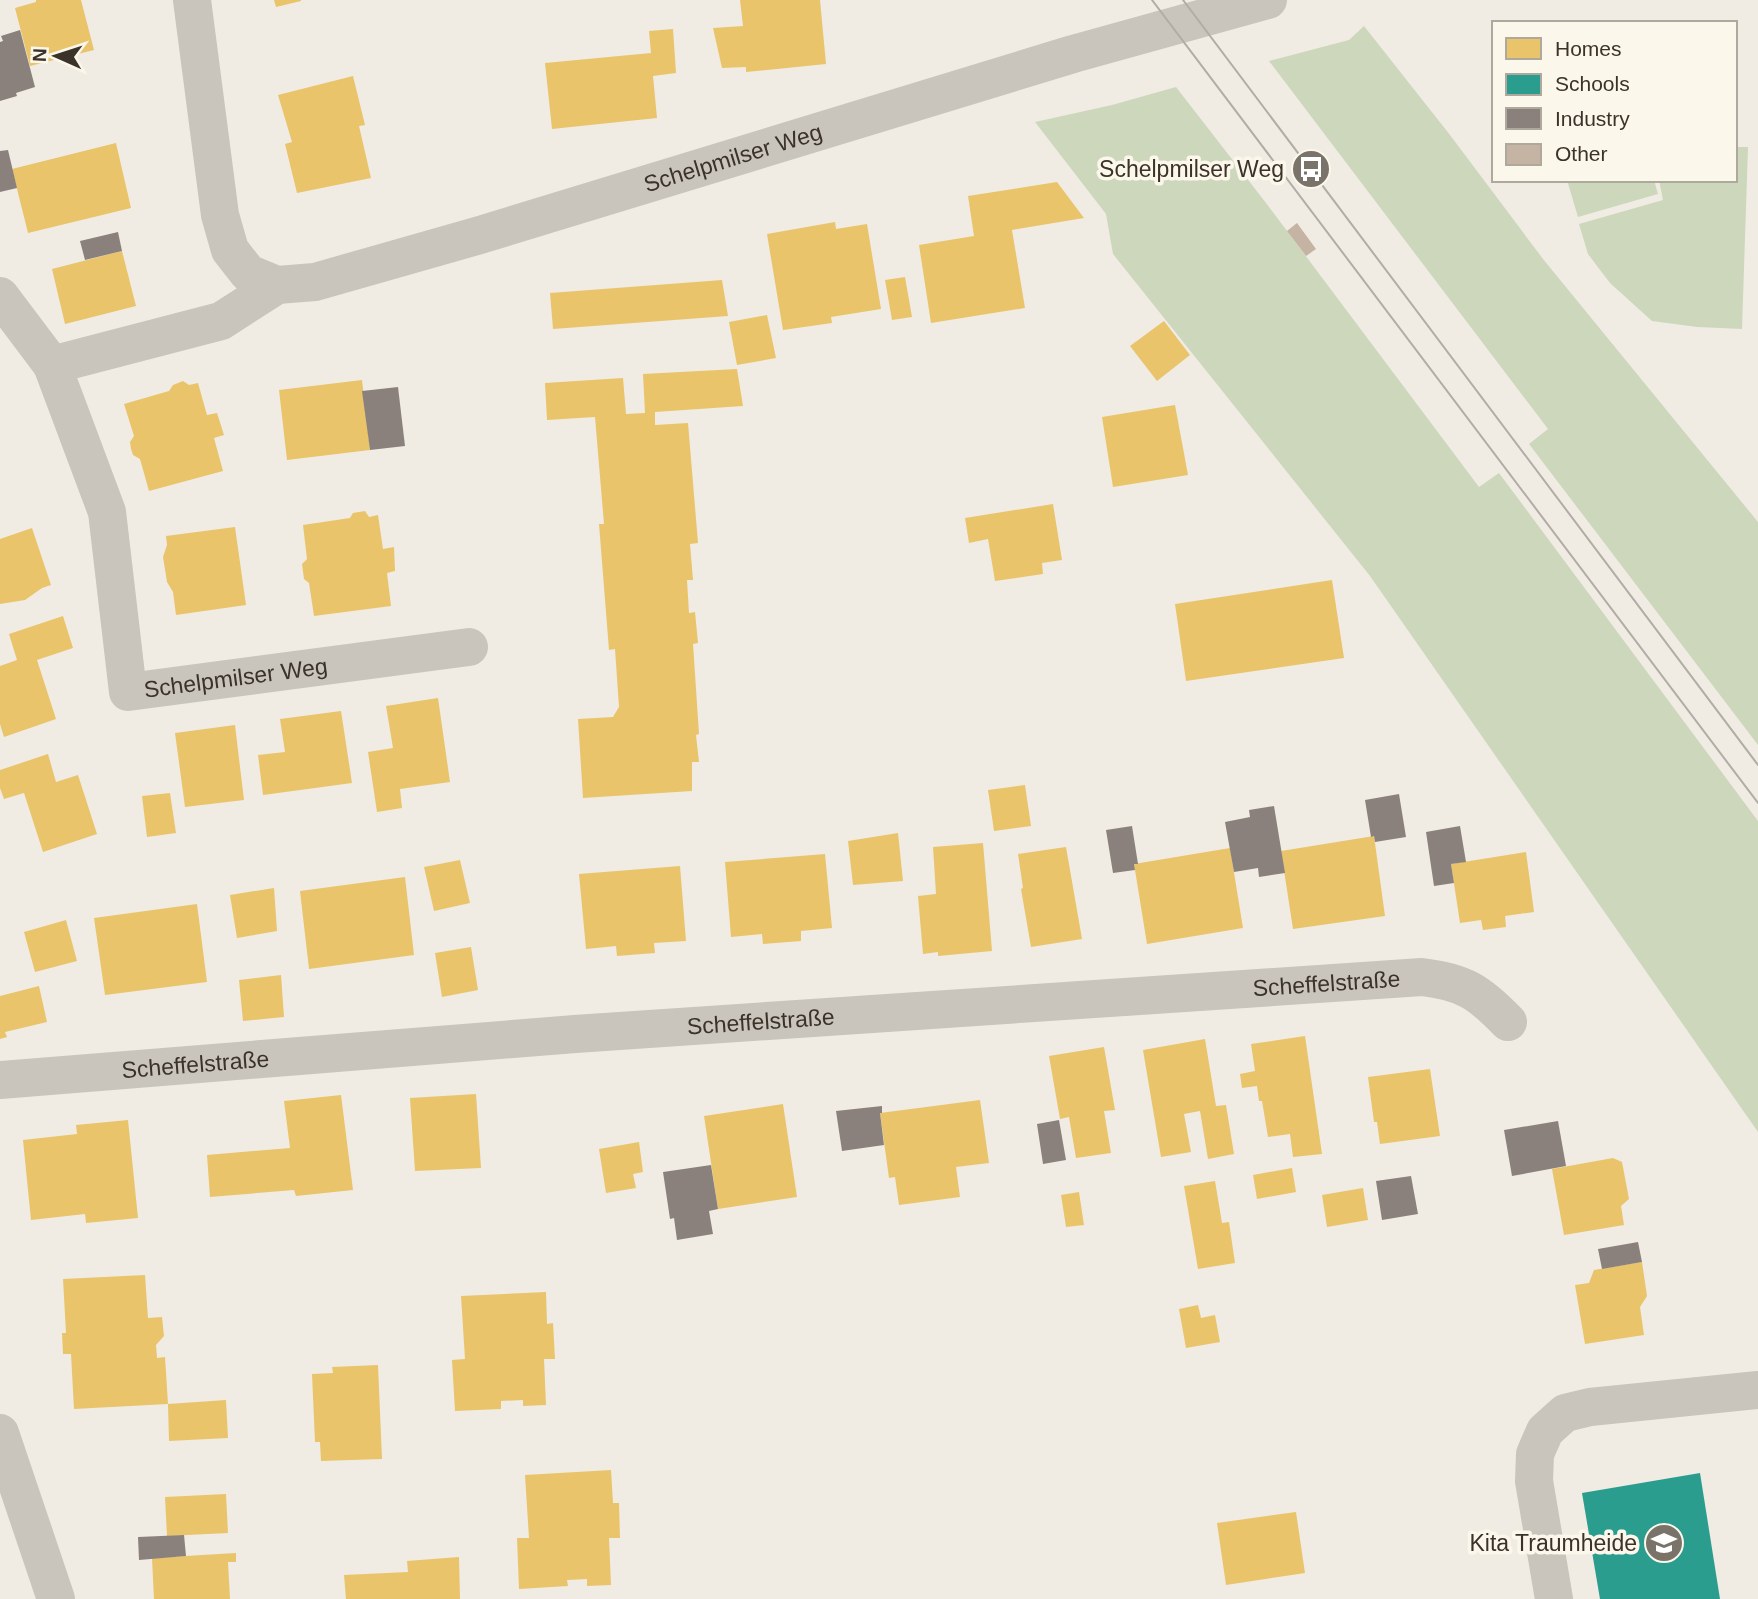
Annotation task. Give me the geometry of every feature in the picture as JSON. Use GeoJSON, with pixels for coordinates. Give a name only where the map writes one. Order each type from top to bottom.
{"type":"FeatureCollection","features":[{"type":"Feature","properties":{"kind":"street","name":"Schelpmilser Weg"},"geometry":{"type":"LineString","coordinates":[[192,0],[220,215],[229,250],[248,273],[277,285],[315,282],[480,235],[1073,54],[1268,0]]}},
{"type":"Feature","properties":{"kind":"street","name":"Schelpmilser Weg"},"geometry":{"type":"LineString","coordinates":[[52,365],[220,321],[277,285]]}},
{"type":"Feature","properties":{"kind":"street","name":"Schelpmilser Weg"},"geometry":{"type":"LineString","coordinates":[[0,296],[52,365],[107,512],[128,692],[469,647]]}},
{"type":"Feature","properties":{"kind":"street","name":"Scheffelstraße"},"geometry":{"type":"LineString","coordinates":[[0,1080],[588,1033],[1422,977],[1451,981],[1478,994],[1508,1022]]}},
{"type":"Feature","properties":{"kind":"street"},"geometry":{"type":"LineString","coordinates":[[1554,1599],[1534,1481],[1535,1454],[1545,1431],[1565,1413],[1590,1406],[1758,1390]]}},
{"type":"Feature","properties":{"kind":"street"},"geometry":{"type":"LineString","coordinates":[[0,1433],[56,1599]]}},
{"type":"Feature","properties":{"kind":"green space"},"geometry":{"type":"Polygon","coordinates":[[[1364,26],[1543,259],[1758,522],[1758,745],[1529,444],[1548,429],[1269,61],[1349,40],[1364,26]]]}},
{"type":"Feature","properties":{"kind":"green space"},"geometry":{"type":"Polygon","coordinates":[[[1176,87],[1479,487],[1499,473],[1758,821],[1758,1132],[1370,576],[1113,254],[1106,214],[1035,122],[1176,87]]]}},
{"type":"Feature","properties":{"kind":"green space"},"geometry":{"type":"Polygon","coordinates":[[[1737,147],[1748,147],[1742,329],[1652,321],[1610,283],[1588,254],[1579,224],[1663,200],[1659,182],[1737,182],[1737,147]]]}},
{"type":"Feature","properties":{"kind":"green space"},"geometry":{"type":"Polygon","coordinates":[[[1568,182],[1655,182],[1658,194],[1578,217],[1568,182]]]}},
{"type":"Feature","properties":{"kind":"building: Homes"},"geometry":{"type":"Polygon","coordinates":[[[36,0],[81,0],[94,50],[30,66],[15,8],[36,0]]]}},
{"type":"Feature","properties":{"kind":"building: Homes"},"geometry":{"type":"Polygon","coordinates":[[[274,0],[301,0],[301,1],[276,7],[274,0]]]}},
{"type":"Feature","properties":{"kind":"building: Homes"},"geometry":{"type":"Polygon","coordinates":[[[740,0],[820,0],[826,64],[746,72],[746,67],[722,68],[713,28],[743,26],[740,0]]]}},
{"type":"Feature","properties":{"kind":"building: Homes"},"geometry":{"type":"Polygon","coordinates":[[[673,29],[676,73],[653,76],[657,118],[552,129],[545,63],[651,53],[649,31],[673,29]]]}},
{"type":"Feature","properties":{"kind":"building: Homes"},"geometry":{"type":"Polygon","coordinates":[[[353,76],[365,125],[359,126],[371,178],[297,193],[285,144],[292,142],[278,95],[353,76]]]}},
{"type":"Feature","properties":{"kind":"building: Homes"},"geometry":{"type":"Polygon","coordinates":[[[116,143],[131,208],[28,233],[12,169],[116,143]]]}},
{"type":"Feature","properties":{"kind":"building: Homes"},"geometry":{"type":"Polygon","coordinates":[[[1057,182],[1084,218],[1012,230],[1025,308],[931,323],[919,245],[974,236],[968,196],[1057,182]]]}},
{"type":"Feature","properties":{"kind":"building: Homes"},"geometry":{"type":"Polygon","coordinates":[[[835,222],[836,229],[867,224],[881,309],[831,317],[832,323],[783,330],[767,234],[835,222]]]}},
{"type":"Feature","properties":{"kind":"building: Homes"},"geometry":{"type":"Polygon","coordinates":[[[122,251],[136,306],[65,324],[52,269],[122,251]]]}},
{"type":"Feature","properties":{"kind":"building: Homes"},"geometry":{"type":"Polygon","coordinates":[[[905,277],[912,317],[892,320],[885,280],[905,277]]]}},
{"type":"Feature","properties":{"kind":"building: Homes"},"geometry":{"type":"Polygon","coordinates":[[[722,280],[728,316],[553,329],[550,293],[722,280]]]}},
{"type":"Feature","properties":{"kind":"building: Homes"},"geometry":{"type":"Polygon","coordinates":[[[767,315],[776,358],[737,365],[729,322],[767,315]]]}},
{"type":"Feature","properties":{"kind":"building: Homes"},"geometry":{"type":"Polygon","coordinates":[[[1164,321],[1190,355],[1157,381],[1130,346],[1164,321]]]}},
{"type":"Feature","properties":{"kind":"building: Homes"},"geometry":{"type":"Polygon","coordinates":[[[737,369],[743,406],[655,412],[655,425],[688,423],[698,543],[690,544],[693,580],[687,580],[689,613],[695,612],[698,643],[693,644],[699,762],[692,762],[692,791],[583,798],[578,719],[613,717],[619,707],[615,649],[609,650],[599,524],[604,524],[595,417],[547,420],[545,383],[623,378],[626,414],[645,413],[643,374],[737,369]]]}},
{"type":"Feature","properties":{"kind":"building: Homes"},"geometry":{"type":"Polygon","coordinates":[[[362,380],[370,450],[287,460],[279,390],[362,380]]]}},
{"type":"Feature","properties":{"kind":"building: Homes"},"geometry":{"type":"Polygon","coordinates":[[[183,381],[189,385],[198,383],[207,415],[217,413],[224,435],[214,438],[223,471],[149,491],[140,459],[133,455],[131,449],[130,442],[134,436],[124,404],[169,391],[173,385],[183,381]]]}},
{"type":"Feature","properties":{"kind":"building: Homes"},"geometry":{"type":"Polygon","coordinates":[[[1175,405],[1188,475],[1113,487],[1102,417],[1175,405]]]}},
{"type":"Feature","properties":{"kind":"building: Homes"},"geometry":{"type":"Polygon","coordinates":[[[1053,504],[1062,560],[1042,563],[1043,574],[995,581],[988,539],[969,543],[965,518],[1053,504]]]}},
{"type":"Feature","properties":{"kind":"building: Homes"},"geometry":{"type":"Polygon","coordinates":[[[365,511],[369,517],[378,515],[383,549],[394,547],[395,571],[387,573],[391,606],[314,616],[309,583],[304,579],[302,564],[307,559],[303,525],[350,518],[353,513],[365,511]]]}},
{"type":"Feature","properties":{"kind":"building: Homes"},"geometry":{"type":"Polygon","coordinates":[[[235,527],[246,605],[176,615],[173,592],[167,582],[163,557],[167,545],[166,536],[235,527]]]}},
{"type":"Feature","properties":{"kind":"building: Homes"},"geometry":{"type":"Polygon","coordinates":[[[32,528],[51,585],[25,600],[0,604],[0,539],[32,528]]]}},
{"type":"Feature","properties":{"kind":"building: Homes"},"geometry":{"type":"Polygon","coordinates":[[[1332,580],[1344,658],[1186,681],[1175,604],[1332,580]]]}},
{"type":"Feature","properties":{"kind":"building: Homes"},"geometry":{"type":"Polygon","coordinates":[[[63,616],[73,648],[37,660],[56,719],[4,737],[0,724],[0,666],[17,660],[9,634],[63,616]]]}},
{"type":"Feature","properties":{"kind":"building: Homes"},"geometry":{"type":"Polygon","coordinates":[[[438,698],[450,782],[400,789],[402,808],[377,812],[368,752],[393,748],[386,706],[438,698]]]}},
{"type":"Feature","properties":{"kind":"building: Homes"},"geometry":{"type":"Polygon","coordinates":[[[341,711],[352,783],[263,795],[258,755],[285,752],[280,719],[341,711]]]}},
{"type":"Feature","properties":{"kind":"building: Homes"},"geometry":{"type":"Polygon","coordinates":[[[235,725],[244,800],[185,807],[175,733],[235,725]]]}},
{"type":"Feature","properties":{"kind":"building: Homes"},"geometry":{"type":"Polygon","coordinates":[[[48,754],[56,782],[78,775],[97,834],[43,852],[24,793],[4,799],[0,788],[0,770],[48,754]]]}},
{"type":"Feature","properties":{"kind":"building: Homes"},"geometry":{"type":"Polygon","coordinates":[[[1025,785],[1031,826],[994,831],[988,790],[1025,785]]]}},
{"type":"Feature","properties":{"kind":"building: Homes"},"geometry":{"type":"Polygon","coordinates":[[[170,793],[176,833],[147,837],[142,796],[170,793]]]}},
{"type":"Feature","properties":{"kind":"building: Homes"},"geometry":{"type":"Polygon","coordinates":[[[898,833],[903,881],[853,885],[848,841],[898,833]]]}},
{"type":"Feature","properties":{"kind":"building: Homes"},"geometry":{"type":"Polygon","coordinates":[[[1374,836],[1385,916],[1293,929],[1281,851],[1374,836]]]}},
{"type":"Feature","properties":{"kind":"building: Homes"},"geometry":{"type":"Polygon","coordinates":[[[983,843],[992,951],[938,956],[938,952],[923,954],[918,896],[936,894],[933,847],[983,843]]]}},
{"type":"Feature","properties":{"kind":"building: Homes"},"geometry":{"type":"Polygon","coordinates":[[[1066,847],[1082,939],[1031,947],[1018,854],[1066,847]]]}},
{"type":"Feature","properties":{"kind":"building: Homes"},"geometry":{"type":"Polygon","coordinates":[[[1230,848],[1243,928],[1147,944],[1134,864],[1230,848]]]}},
{"type":"Feature","properties":{"kind":"building: Homes"},"geometry":{"type":"Polygon","coordinates":[[[1526,852],[1534,912],[1505,916],[1506,927],[1483,930],[1481,920],[1460,923],[1451,864],[1526,852]]]}},
{"type":"Feature","properties":{"kind":"building: Homes"},"geometry":{"type":"Polygon","coordinates":[[[825,854],[832,928],[801,931],[801,941],[763,944],[762,934],[731,937],[725,862],[825,854]]]}},
{"type":"Feature","properties":{"kind":"building: Homes"},"geometry":{"type":"Polygon","coordinates":[[[460,860],[470,903],[434,911],[424,867],[460,860]]]}},
{"type":"Feature","properties":{"kind":"building: Homes"},"geometry":{"type":"Polygon","coordinates":[[[680,866],[686,941],[654,943],[655,953],[617,956],[616,946],[586,949],[579,874],[680,866]]]}},
{"type":"Feature","properties":{"kind":"building: Homes"},"geometry":{"type":"Polygon","coordinates":[[[405,877],[414,955],[309,969],[300,891],[405,877]]]}},
{"type":"Feature","properties":{"kind":"building: Homes"},"geometry":{"type":"Polygon","coordinates":[[[274,888],[277,931],[237,938],[230,895],[274,888]]]}},
{"type":"Feature","properties":{"kind":"building: Homes"},"geometry":{"type":"Polygon","coordinates":[[[197,904],[207,982],[105,995],[94,918],[197,904]]]}},
{"type":"Feature","properties":{"kind":"building: Homes"},"geometry":{"type":"Polygon","coordinates":[[[66,920],[77,961],[35,972],[24,932],[66,920]]]}},
{"type":"Feature","properties":{"kind":"building: Homes"},"geometry":{"type":"Polygon","coordinates":[[[471,947],[478,990],[442,997],[435,953],[471,947]]]}},
{"type":"Feature","properties":{"kind":"building: Homes"},"geometry":{"type":"Polygon","coordinates":[[[281,975],[284,1017],[243,1021],[239,980],[281,975]]]}},
{"type":"Feature","properties":{"kind":"building: Homes"},"geometry":{"type":"Polygon","coordinates":[[[39,986],[47,1022],[5,1032],[7,1037],[0,1039],[0,996],[39,986]]]}},
{"type":"Feature","properties":{"kind":"building: Homes"},"geometry":{"type":"Polygon","coordinates":[[[1305,1036],[1322,1154],[1293,1157],[1290,1134],[1268,1137],[1257,1086],[1242,1088],[1240,1074],[1255,1071],[1251,1044],[1305,1036]]]}},
{"type":"Feature","properties":{"kind":"building: Homes"},"geometry":{"type":"Polygon","coordinates":[[[1205,1039],[1216,1106],[1226,1105],[1234,1154],[1208,1159],[1200,1111],[1184,1114],[1191,1152],[1161,1157],[1143,1050],[1205,1039]]]}},
{"type":"Feature","properties":{"kind":"building: Homes"},"geometry":{"type":"Polygon","coordinates":[[[1104,1047],[1115,1110],[1104,1111],[1111,1153],[1076,1158],[1069,1117],[1060,1119],[1049,1056],[1104,1047]]]}},
{"type":"Feature","properties":{"kind":"building: Homes"},"geometry":{"type":"Polygon","coordinates":[[[1430,1069],[1440,1136],[1380,1144],[1368,1077],[1430,1069]]]}},
{"type":"Feature","properties":{"kind":"building: Homes"},"geometry":{"type":"Polygon","coordinates":[[[476,1094],[481,1168],[415,1171],[410,1098],[476,1094]]]}},
{"type":"Feature","properties":{"kind":"building: Homes"},"geometry":{"type":"Polygon","coordinates":[[[341,1095],[353,1190],[296,1196],[294,1190],[210,1197],[207,1155],[290,1148],[284,1101],[341,1095]]]}},
{"type":"Feature","properties":{"kind":"building: Homes"},"geometry":{"type":"Polygon","coordinates":[[[980,1100],[989,1163],[956,1167],[960,1197],[899,1205],[895,1177],[889,1178],[880,1113],[980,1100]]]}},
{"type":"Feature","properties":{"kind":"building: Homes"},"geometry":{"type":"Polygon","coordinates":[[[783,1104],[797,1197],[718,1209],[704,1116],[783,1104]]]}},
{"type":"Feature","properties":{"kind":"building: Homes"},"geometry":{"type":"Polygon","coordinates":[[[128,1120],[138,1218],[86,1223],[85,1214],[31,1220],[23,1140],[77,1134],[76,1125],[128,1120]]]}},
{"type":"Feature","properties":{"kind":"building: Homes"},"geometry":{"type":"Polygon","coordinates":[[[639,1142],[643,1172],[633,1174],[636,1188],[606,1193],[599,1149],[639,1142]]]}},
{"type":"Feature","properties":{"kind":"building: Homes"},"geometry":{"type":"Polygon","coordinates":[[[1613,1158],[1622,1162],[1629,1199],[1621,1206],[1624,1225],[1564,1235],[1552,1169],[1613,1158]]]}},
{"type":"Feature","properties":{"kind":"building: Homes"},"geometry":{"type":"Polygon","coordinates":[[[1292,1168],[1296,1192],[1257,1199],[1253,1175],[1292,1168]]]}},
{"type":"Feature","properties":{"kind":"building: Homes"},"geometry":{"type":"Polygon","coordinates":[[[1215,1181],[1222,1223],[1229,1222],[1235,1263],[1198,1269],[1184,1186],[1215,1181]]]}},
{"type":"Feature","properties":{"kind":"building: Homes"},"geometry":{"type":"Polygon","coordinates":[[[1363,1188],[1368,1220],[1327,1227],[1322,1195],[1363,1188]]]}},
{"type":"Feature","properties":{"kind":"building: Homes"},"geometry":{"type":"Polygon","coordinates":[[[1079,1192],[1084,1225],[1066,1227],[1061,1195],[1079,1192]]]}},
{"type":"Feature","properties":{"kind":"building: Homes"},"geometry":{"type":"Polygon","coordinates":[[[1642,1262],[1647,1296],[1640,1307],[1644,1335],[1585,1344],[1575,1285],[1589,1283],[1594,1270],[1642,1262]]]}},
{"type":"Feature","properties":{"kind":"building: Homes"},"geometry":{"type":"Polygon","coordinates":[[[145,1275],[148,1318],[162,1317],[164,1336],[156,1345],[157,1358],[165,1357],[168,1404],[74,1409],[71,1354],[63,1354],[62,1333],[66,1333],[63,1279],[145,1275]]]}},
{"type":"Feature","properties":{"kind":"building: Homes"},"geometry":{"type":"Polygon","coordinates":[[[546,1292],[547,1324],[553,1323],[555,1359],[544,1359],[546,1405],[523,1406],[523,1400],[501,1401],[501,1409],[455,1411],[452,1360],[465,1359],[461,1296],[546,1292]]]}},
{"type":"Feature","properties":{"kind":"building: Homes"},"geometry":{"type":"Polygon","coordinates":[[[1198,1305],[1201,1318],[1215,1315],[1220,1342],[1186,1348],[1179,1309],[1198,1305]]]}},
{"type":"Feature","properties":{"kind":"building: Homes"},"geometry":{"type":"Polygon","coordinates":[[[378,1365],[382,1459],[321,1461],[320,1442],[315,1442],[312,1374],[333,1373],[332,1367],[378,1365]]]}},
{"type":"Feature","properties":{"kind":"building: Homes"},"geometry":{"type":"Polygon","coordinates":[[[226,1400],[228,1438],[169,1441],[168,1404],[226,1400]]]}},
{"type":"Feature","properties":{"kind":"building: Homes"},"geometry":{"type":"Polygon","coordinates":[[[611,1470],[613,1503],[619,1503],[620,1538],[609,1538],[611,1585],[587,1586],[587,1579],[567,1580],[568,1586],[519,1589],[517,1538],[529,1538],[525,1475],[611,1470]]]}},
{"type":"Feature","properties":{"kind":"building: Homes"},"geometry":{"type":"Polygon","coordinates":[[[226,1494],[228,1533],[167,1536],[165,1497],[226,1494]]]}},
{"type":"Feature","properties":{"kind":"building: Homes"},"geometry":{"type":"Polygon","coordinates":[[[1296,1512],[1305,1573],[1226,1585],[1217,1523],[1296,1512]]]}},
{"type":"Feature","properties":{"kind":"building: Homes"},"geometry":{"type":"Polygon","coordinates":[[[236,1553],[236,1562],[228,1562],[230,1599],[154,1599],[152,1558],[236,1553]]]}},
{"type":"Feature","properties":{"kind":"building: Homes"},"geometry":{"type":"Polygon","coordinates":[[[459,1557],[460,1599],[346,1599],[344,1575],[408,1572],[407,1561],[459,1557]]]}},
{"type":"Feature","properties":{"kind":"building: Schools"},"geometry":{"type":"Polygon","coordinates":[[[1700,1473],[1720,1599],[1600,1599],[1582,1493],[1700,1473]]]}},
{"type":"Feature","properties":{"kind":"building: Industry"},"geometry":{"type":"Polygon","coordinates":[[[20,30],[35,87],[0,101],[1,36],[20,30]]]}},
{"type":"Feature","properties":{"kind":"building: Industry"},"geometry":{"type":"Polygon","coordinates":[[[8,150],[17,188],[0,192],[0,151],[8,150]]]}},
{"type":"Feature","properties":{"kind":"building: Industry"},"geometry":{"type":"Polygon","coordinates":[[[118,232],[122,251],[85,260],[80,241],[118,232]]]}},
{"type":"Feature","properties":{"kind":"building: Industry"},"geometry":{"type":"Polygon","coordinates":[[[398,387],[405,446],[370,450],[362,391],[398,387]]]}},
{"type":"Feature","properties":{"kind":"building: Industry"},"geometry":{"type":"Polygon","coordinates":[[[1399,794],[1406,837],[1375,842],[1374,836],[1371,837],[1365,800],[1399,794]]]}},
{"type":"Feature","properties":{"kind":"building: Industry"},"geometry":{"type":"Polygon","coordinates":[[[1274,806],[1285,873],[1259,877],[1258,868],[1234,872],[1225,822],[1250,817],[1249,810],[1274,806]]]}},
{"type":"Feature","properties":{"kind":"building: Industry"},"geometry":{"type":"Polygon","coordinates":[[[1132,826],[1138,864],[1134,864],[1135,870],[1113,873],[1106,830],[1132,826]]]}},
{"type":"Feature","properties":{"kind":"building: Industry"},"geometry":{"type":"Polygon","coordinates":[[[1460,826],[1466,862],[1451,864],[1454,883],[1434,886],[1426,832],[1460,826]]]}},
{"type":"Feature","properties":{"kind":"building: Industry"},"geometry":{"type":"Polygon","coordinates":[[[882,1106],[880,1113],[884,1145],[842,1151],[836,1111],[882,1106]]]}},
{"type":"Feature","properties":{"kind":"building: Industry"},"geometry":{"type":"Polygon","coordinates":[[[1059,1120],[1066,1160],[1043,1164],[1037,1124],[1059,1120]]]}},
{"type":"Feature","properties":{"kind":"building: Industry"},"geometry":{"type":"Polygon","coordinates":[[[1558,1121],[1566,1166],[1512,1176],[1504,1130],[1558,1121]]]}},
{"type":"Feature","properties":{"kind":"building: Industry"},"geometry":{"type":"Polygon","coordinates":[[[711,1165],[718,1209],[709,1211],[713,1234],[677,1240],[674,1218],[670,1219],[663,1172],[711,1165]]]}},
{"type":"Feature","properties":{"kind":"building: Industry"},"geometry":{"type":"Polygon","coordinates":[[[1411,1176],[1418,1214],[1382,1220],[1376,1181],[1411,1176]]]}},
{"type":"Feature","properties":{"kind":"building: Industry"},"geometry":{"type":"Polygon","coordinates":[[[1638,1242],[1642,1262],[1602,1269],[1598,1249],[1638,1242]]]}},
{"type":"Feature","properties":{"kind":"building: Industry"},"geometry":{"type":"Polygon","coordinates":[[[184,1535],[186,1556],[139,1560],[138,1537],[184,1535]]]}},
{"type":"Feature","properties":{"kind":"building: Other"},"geometry":{"type":"Polygon","coordinates":[[[1297,223],[1316,249],[1306,256],[1287,231],[1297,223]]]}},
{"type":"Feature","properties":{"kind":"tram line"},"geometry":{"type":"LineString","coordinates":[[1152,0],[1758,803]]}},
{"type":"Feature","properties":{"kind":"tram line"},"geometry":{"type":"LineString","coordinates":[[1183,0],[1758,765]]}},
{"type":"Feature","properties":{"kind":"place","name":"Schelpmilser Weg"},"geometry":{"type":"Point","coordinates":[1311,169]}},
{"type":"Feature","properties":{"kind":"place","name":"Kita Traumheide"},"geometry":{"type":"Point","coordinates":[1664,1543]}}]}
